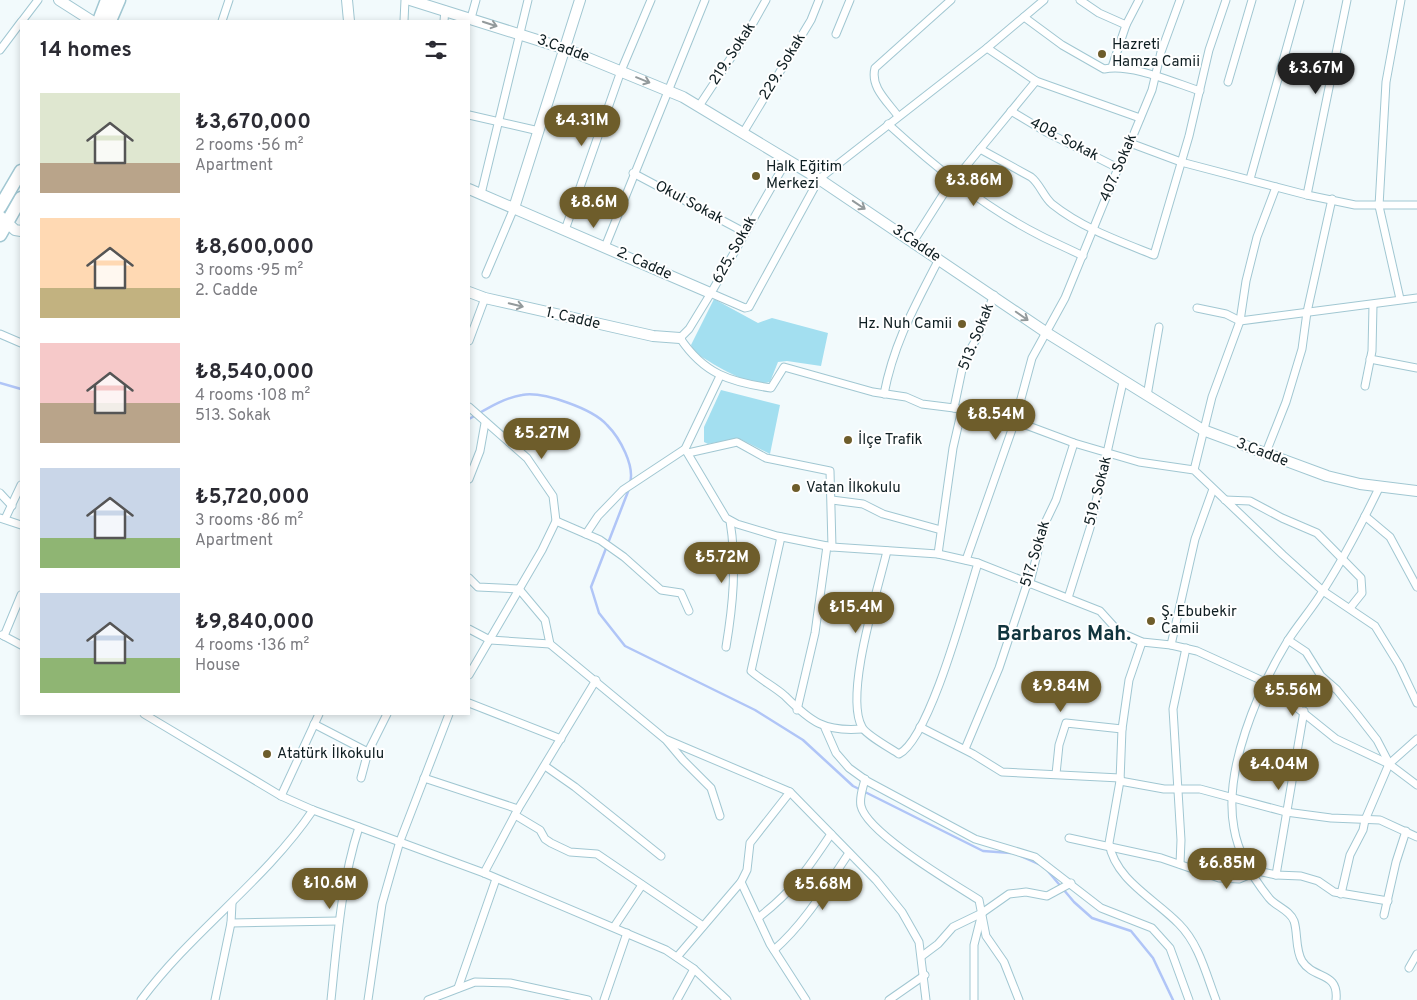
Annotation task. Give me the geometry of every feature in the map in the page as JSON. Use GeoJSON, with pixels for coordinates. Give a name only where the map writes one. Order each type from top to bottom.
{"type":"FeatureCollection","features":[{"type":"Feature","properties":{"kind":"highway"},"geometry":{"type":"LineString","coordinates":[[99,20],[107,0]]}},
{"type":"Feature","properties":{"kind":"highway"},"geometry":{"type":"LineString","coordinates":[[110,20],[119,0]]}},
{"type":"Feature","properties":{"kind":"highway"},"geometry":{"type":"LineString","coordinates":[[0,207],[20,173]]}},
{"type":"Feature","properties":{"kind":"highway"},"geometry":{"type":"LineString","coordinates":[[0,236],[4,220],[20,199]]}},
{"type":"Feature","properties":{"kind":"street"},"geometry":{"type":"LineString","coordinates":[[23,20],[38,0]]}},
{"type":"Feature","properties":{"kind":"street"},"geometry":{"type":"LineString","coordinates":[[59,0],[90,20]]}},
{"type":"Feature","properties":{"kind":"street"},"geometry":{"type":"LineString","coordinates":[[222,20],[229,0]]}},
{"type":"Feature","properties":{"kind":"street"},"geometry":{"type":"LineString","coordinates":[[348,0],[349,20]]}},
{"type":"Feature","properties":{"kind":"street"},"geometry":{"type":"LineString","coordinates":[[404,20],[405,0]]}},
{"type":"Feature","properties":{"kind":"street","name":"3.Cadde"},"geometry":{"type":"LineString","coordinates":[[410,0],[566,49],[668,90],[699,106],[819,179],[994,295],[1047,333],[1203,430],[1327,476],[1417,491]]}},
{"type":"Feature","properties":{"kind":"street"},"geometry":{"type":"LineString","coordinates":[[471,18],[476,0]]}},
{"type":"Feature","properties":{"kind":"street"},"geometry":{"type":"LineString","coordinates":[[481,194],[528,0]]}},
{"type":"Feature","properties":{"kind":"street"},"geometry":{"type":"LineString","coordinates":[[486,274],[514,208],[580,0]]}},
{"type":"Feature","properties":{"kind":"street"},"geometry":{"type":"LineString","coordinates":[[565,230],[621,71],[651,0]]}},
{"type":"Feature","properties":{"kind":"street"},"geometry":{"type":"LineString","coordinates":[[605,247],[633,173],[705,0]]}},
{"type":"Feature","properties":{"kind":"street","name":"219. Sokak"},"geometry":{"type":"LineString","coordinates":[[699,106],[748,32],[766,0]]}},
{"type":"Feature","properties":{"kind":"street","name":"229. Sokak"},"geometry":{"type":"LineString","coordinates":[[743,133],[811,20],[819,0]]}},
{"type":"Feature","properties":{"kind":"street"},"geometry":{"type":"LineString","coordinates":[[836,34],[850,0]]}},
{"type":"Feature","properties":{"kind":"street"},"geometry":{"type":"LineString","coordinates":[[898,116],[875,86],[872,78],[874,68],[951,0]]}},
{"type":"Feature","properties":{"kind":"street"},"geometry":{"type":"LineString","coordinates":[[710,292],[745,308],[748,307],[819,179],[988,48],[1044,0]]}},
{"type":"Feature","properties":{"kind":"street"},"geometry":{"type":"LineString","coordinates":[[1080,0],[1099,13],[1126,25]]}},
{"type":"Feature","properties":{"kind":"street"},"geometry":{"type":"LineString","coordinates":[[1112,67],[1126,25],[1139,0]]}},
{"type":"Feature","properties":{"kind":"street","name":"407. Sokak"},"geometry":{"type":"LineString","coordinates":[[966,560],[1015,421],[1032,358],[1047,333],[1083,256],[1130,143],[1180,0]]}},
{"type":"Feature","properties":{"kind":"street"},"geometry":{"type":"LineString","coordinates":[[980,149],[1036,181],[1051,203],[1093,230],[1154,255],[1181,162],[1210,50],[1226,0]]}},
{"type":"Feature","properties":{"kind":"street"},"geometry":{"type":"LineString","coordinates":[[1228,82],[1252,0]]}},
{"type":"Feature","properties":{"kind":"street"},"geometry":{"type":"LineString","coordinates":[[1250,180],[1300,0]]}},
{"type":"Feature","properties":{"kind":"street"},"geometry":{"type":"LineString","coordinates":[[1307,195],[1347,0]]}},
{"type":"Feature","properties":{"kind":"street"},"geometry":{"type":"LineString","coordinates":[[1400,300],[1379,206],[1386,82],[1402,0]]}},
{"type":"Feature","properties":{"kind":"street"},"geometry":{"type":"LineString","coordinates":[[444,20],[445,10]]}},
{"type":"Feature","properties":{"kind":"street"},"geometry":{"type":"LineString","coordinates":[[1024,17],[1045,34],[1104,69],[1112,67],[1155,76],[1200,91]]}},
{"type":"Feature","properties":{"kind":"street"},"geometry":{"type":"LineString","coordinates":[[0,50],[20,25]]}},
{"type":"Feature","properties":{"kind":"street"},"geometry":{"type":"LineString","coordinates":[[988,48],[1036,81],[1140,118]]}},
{"type":"Feature","properties":{"kind":"street"},"geometry":{"type":"LineString","coordinates":[[913,242],[954,179],[1036,81]]}},
{"type":"Feature","properties":{"kind":"street","name":"408. Sokak"},"geometry":{"type":"LineString","coordinates":[[1011,111],[1046,132],[1118,168]]}},
{"type":"Feature","properties":{"kind":"street"},"geometry":{"type":"LineString","coordinates":[[470,115],[539,131]]}},
{"type":"Feature","properties":{"kind":"street"},"geometry":{"type":"LineString","coordinates":[[888,124],[954,179],[1040,236],[1083,256]]}},
{"type":"Feature","properties":{"kind":"street"},"geometry":{"type":"LineString","coordinates":[[1130,143],[1181,162],[1307,195],[1355,205],[1417,205]]}},
{"type":"Feature","properties":{"kind":"street","name":"625. Sokak"},"geometry":{"type":"LineString","coordinates":[[680,338],[689,329],[787,160]]}},
{"type":"Feature","properties":{"kind":"street","name":"Okul Sokak"},"geometry":{"type":"LineString","coordinates":[[633,173],[744,232]]}},
{"type":"Feature","properties":{"kind":"street"},"geometry":{"type":"LineString","coordinates":[[1194,470],[1212,397],[1240,321],[1246,281],[1257,237],[1276,187]]}},
{"type":"Feature","properties":{"kind":"street","name":"2. Cadde"},"geometry":{"type":"LineString","coordinates":[[470,189],[710,292]]}},
{"type":"Feature","properties":{"kind":"street"},"geometry":{"type":"LineString","coordinates":[[1265,454],[1286,402],[1302,350],[1308,312],[1332,200]]}},
{"type":"Feature","properties":{"kind":"street"},"geometry":{"type":"LineString","coordinates":[[4,220],[15,230],[20,231]]}},
{"type":"Feature","properties":{"kind":"street"},"geometry":{"type":"LineString","coordinates":[[884,394],[890,364],[900,334],[939,259]]}},
{"type":"Feature","properties":{"kind":"street","name":"1. Cadde"},"geometry":{"type":"LineString","coordinates":[[470,292],[485,298],[653,336],[680,338]]}},
{"type":"Feature","properties":{"kind":"street","name":"513. Sokak"},"geometry":{"type":"LineString","coordinates":[[954,408],[964,360],[977,338],[994,295]]}},
{"type":"Feature","properties":{"kind":"street"},"geometry":{"type":"LineString","coordinates":[[470,338],[485,298]]}},
{"type":"Feature","properties":{"kind":"street"},"geometry":{"type":"LineString","coordinates":[[1196,308],[1226,314],[1240,321],[1417,298]]}},
{"type":"Feature","properties":{"kind":"street"},"geometry":{"type":"LineString","coordinates":[[1365,386],[1374,334],[1373,304]]}},
{"type":"Feature","properties":{"kind":"street"},"geometry":{"type":"LineString","coordinates":[[1147,396],[1158,327]]}},
{"type":"Feature","properties":{"kind":"street"},"geometry":{"type":"LineString","coordinates":[[0,334],[20,343]]}},
{"type":"Feature","properties":{"kind":"street"},"geometry":{"type":"LineString","coordinates":[[680,338],[690,354],[720,376],[771,388],[784,367],[884,394],[906,397],[922,404],[962,409],[1015,421],[1074,443],[1139,462],[1194,470],[1212,489],[1324,591],[1372,623],[1380,632],[1417,703]]}},
{"type":"Feature","properties":{"kind":"street"},"geometry":{"type":"LineString","coordinates":[[1370,359],[1417,368]]}},
{"type":"Feature","properties":{"kind":"street"},"geometry":{"type":"LineString","coordinates":[[686,451],[720,376]]}},
{"type":"Feature","properties":{"kind":"street","name":"519. Sokak"},"geometry":{"type":"LineString","coordinates":[[1068,598],[1090,528],[1123,382]]}},
{"type":"Feature","properties":{"kind":"street"},"geometry":{"type":"LineString","coordinates":[[470,408],[527,458],[554,496],[556,521],[542,550],[470,673]]}},
{"type":"Feature","properties":{"kind":"street"},"geometry":{"type":"LineString","coordinates":[[938,554],[953,448],[962,409]]}},
{"type":"Feature","properties":{"kind":"street"},"geometry":{"type":"LineString","coordinates":[[470,476],[480,451],[485,423]]}},
{"type":"Feature","properties":{"kind":"street"},"geometry":{"type":"LineString","coordinates":[[586,534],[598,516],[623,490],[686,451],[737,442],[766,458],[830,471],[832,500],[830,546],[815,633],[797,710]]}},
{"type":"Feature","properties":{"kind":"street","name":"517. Sokak"},"geometry":{"type":"LineString","coordinates":[[965,749],[1000,668],[1026,587],[1030,582],[1045,523],[1056,500],[1074,443]]}},
{"type":"Feature","properties":{"kind":"street"},"geometry":{"type":"LineString","coordinates":[[686,451],[730,521],[734,575],[733,603],[726,647]]}},
{"type":"Feature","properties":{"kind":"street"},"geometry":{"type":"LineString","coordinates":[[1336,1000],[1337,989],[1333,982],[1311,970],[1302,961],[1293,920],[1271,900],[1251,874],[1234,828],[1233,796],[1237,760],[1242,742],[1250,716],[1265,682],[1288,640],[1324,591],[1380,486]]}},
{"type":"Feature","properties":{"kind":"street"},"geometry":{"type":"LineString","coordinates":[[20,487],[12,506],[2,518],[20,524]]}},
{"type":"Feature","properties":{"kind":"street"},"geometry":{"type":"LineString","coordinates":[[1171,645],[1195,538],[1212,489]]}},
{"type":"Feature","properties":{"kind":"street"},"geometry":{"type":"LineString","coordinates":[[0,493],[12,506]]}},
{"type":"Feature","properties":{"kind":"street"},"geometry":{"type":"LineString","coordinates":[[832,500],[863,504],[883,514],[941,530]]}},
{"type":"Feature","properties":{"kind":"street"},"geometry":{"type":"LineString","coordinates":[[1225,500],[1250,501],[1282,518],[1317,533],[1361,578],[1363,584],[1362,593],[1350,608]]}},
{"type":"Feature","properties":{"kind":"street"},"geometry":{"type":"LineString","coordinates":[[1365,516],[1390,537],[1417,587]]}},
{"type":"Feature","properties":{"kind":"street"},"geometry":{"type":"LineString","coordinates":[[556,521],[610,546],[661,590],[681,593],[689,611]]}},
{"type":"Feature","properties":{"kind":"street"},"geometry":{"type":"LineString","coordinates":[[730,521],[781,537],[830,546],[938,554],[978,563],[1030,582],[1100,611],[1119,632],[1142,642],[1171,645],[1197,651],[1265,682],[1304,711],[1336,739],[1389,764],[1417,785]]}},
{"type":"Feature","properties":{"kind":"street"},"geometry":{"type":"LineString","coordinates":[[781,537],[751,671],[784,695],[797,710],[825,728],[862,729],[899,754],[906,750],[930,709],[978,563]]}},
{"type":"Feature","properties":{"kind":"street"},"geometry":{"type":"LineString","coordinates":[[862,729],[859,720],[856,683],[887,551]]}},
{"type":"Feature","properties":{"kind":"street"},"geometry":{"type":"LineString","coordinates":[[470,579],[478,587],[519,588],[545,620],[550,644]]}},
{"type":"Feature","properties":{"kind":"street"},"geometry":{"type":"LineString","coordinates":[[20,597],[2,635],[20,644]]}},
{"type":"Feature","properties":{"kind":"street"},"geometry":{"type":"LineString","coordinates":[[470,630],[490,640],[550,644],[596,680],[665,739],[711,788],[720,816]]}},
{"type":"Feature","properties":{"kind":"street"},"geometry":{"type":"LineString","coordinates":[[1288,640],[1306,652],[1321,676],[1337,690],[1356,713],[1377,740],[1389,764]]}},
{"type":"Feature","properties":{"kind":"street"},"geometry":{"type":"LineString","coordinates":[[1142,642],[1129,680],[1122,729],[1120,780],[1110,848],[1132,884],[1180,924],[1197,949],[1216,1000]]}},
{"type":"Feature","properties":{"kind":"street"},"geometry":{"type":"LineString","coordinates":[[1180,864],[1181,840],[1174,709],[1186,648]]}},
{"type":"Feature","properties":{"kind":"street"},"geometry":{"type":"LineString","coordinates":[[484,873],[516,812],[596,680]]}},
{"type":"Feature","properties":{"kind":"street"},"geometry":{"type":"LineString","coordinates":[[470,703],[561,740]]}},
{"type":"Feature","properties":{"kind":"street"},"geometry":{"type":"LineString","coordinates":[[1276,875],[1304,711]]}},
{"type":"Feature","properties":{"kind":"street"},"geometry":{"type":"LineString","coordinates":[[146,715],[281,796],[313,810],[484,873],[628,933],[677,957],[694,969],[727,1000]]}},
{"type":"Feature","properties":{"kind":"street"},"geometry":{"type":"LineString","coordinates":[[281,796],[319,715]]}},
{"type":"Feature","properties":{"kind":"street"},"geometry":{"type":"LineString","coordinates":[[362,778],[368,752],[386,715]]}},
{"type":"Feature","properties":{"kind":"street"},"geometry":{"type":"LineString","coordinates":[[368,1000],[382,904],[400,841],[449,715]]}},
{"type":"Feature","properties":{"kind":"street"},"geometry":{"type":"LineString","coordinates":[[1056,774],[1059,745],[1066,723],[1122,729]]}},
{"type":"Feature","properties":{"kind":"street"},"geometry":{"type":"LineString","coordinates":[[314,724],[368,752]]}},
{"type":"Feature","properties":{"kind":"street"},"geometry":{"type":"LineString","coordinates":[[920,727],[965,749],[1002,772],[1056,774],[1120,780],[1178,789],[1200,789],[1233,796],[1286,812],[1331,818],[1380,820],[1417,837]]}},
{"type":"Feature","properties":{"kind":"street"},"geometry":{"type":"LineString","coordinates":[[825,728],[836,753],[865,779],[886,793],[975,838],[1035,857],[1083,896],[1101,908],[1152,928],[1170,948],[1189,1000]]}},
{"type":"Feature","properties":{"kind":"street"},"geometry":{"type":"LineString","coordinates":[[665,739],[790,792],[849,853],[902,912],[919,942],[925,975],[926,1000]]}},
{"type":"Feature","properties":{"kind":"street"},"geometry":{"type":"LineString","coordinates":[[1341,894],[1350,855],[1363,830],[1365,820],[1389,764],[1400,751],[1417,739]]}},
{"type":"Feature","properties":{"kind":"street"},"geometry":{"type":"LineString","coordinates":[[545,766],[575,787],[661,856]]}},
{"type":"Feature","properties":{"kind":"street"},"geometry":{"type":"LineString","coordinates":[[424,778],[516,812],[540,830],[550,844],[570,852],[597,854],[703,926]]}},
{"type":"Feature","properties":{"kind":"street"},"geometry":{"type":"LineString","coordinates":[[865,779],[861,795],[861,807],[889,840],[979,900],[986,936],[1004,962],[1019,1000]]}},
{"type":"Feature","properties":{"kind":"street"},"geometry":{"type":"LineString","coordinates":[[677,957],[741,882],[747,870],[750,843],[790,792]]}},
{"type":"Feature","properties":{"kind":"street"},"geometry":{"type":"LineString","coordinates":[[141,1000],[155,980],[232,903],[297,833],[313,810]]}},
{"type":"Feature","properties":{"kind":"street"},"geometry":{"type":"LineString","coordinates":[[331,1000],[339,921],[350,853],[359,827]]}},
{"type":"Feature","properties":{"kind":"street"},"geometry":{"type":"LineString","coordinates":[[1384,915],[1396,862],[1406,831]]}},
{"type":"Feature","properties":{"kind":"street"},"geometry":{"type":"LineString","coordinates":[[758,918],[801,880],[831,834]]}},
{"type":"Feature","properties":{"kind":"street"},"geometry":{"type":"LineString","coordinates":[[1069,838],[1162,858],[1219,878],[1231,880],[1258,871],[1276,875],[1301,876],[1318,881],[1334,892],[1388,901]]}},
{"type":"Feature","properties":{"kind":"street"},"geometry":{"type":"LineString","coordinates":[[774,950],[790,936],[849,853]]}},
{"type":"Feature","properties":{"kind":"street"},"geometry":{"type":"LineString","coordinates":[[458,988],[496,879]]}},
{"type":"Feature","properties":{"kind":"street"},"geometry":{"type":"LineString","coordinates":[[741,882],[774,950],[806,1000]]}},
{"type":"Feature","properties":{"kind":"street"},"geometry":{"type":"LineString","coordinates":[[922,956],[938,944],[953,927],[982,913],[995,902],[1010,894],[1026,892],[1047,896],[1056,893],[1069,884]]}},
{"type":"Feature","properties":{"kind":"street"},"geometry":{"type":"LineString","coordinates":[[614,927],[642,885]]}},
{"type":"Feature","properties":{"kind":"street"},"geometry":{"type":"LineString","coordinates":[[215,1000],[231,923],[232,903]]}},
{"type":"Feature","properties":{"kind":"street"},"geometry":{"type":"LineString","coordinates":[[974,1000],[974,944],[982,913]]}},
{"type":"Feature","properties":{"kind":"street"},"geometry":{"type":"LineString","coordinates":[[231,923],[339,921]]}},
{"type":"Feature","properties":{"kind":"street"},"geometry":{"type":"LineString","coordinates":[[604,1000],[628,933]]}},
{"type":"Feature","properties":{"kind":"street"},"geometry":{"type":"LineString","coordinates":[[1410,968],[1417,954]]}},
{"type":"Feature","properties":{"kind":"street"},"geometry":{"type":"LineString","coordinates":[[677,1000],[694,969]]}},
{"type":"Feature","properties":{"kind":"street"},"geometry":{"type":"LineString","coordinates":[[889,1000],[925,975]]}},
{"type":"Feature","properties":{"kind":"street"},"geometry":{"type":"LineString","coordinates":[[428,1000],[475,982],[510,983],[588,1000]]}},
{"type":"Feature","properties":{"kind":"shaded area"},"geometry":{"type":"Polygon","coordinates":[[[714,299],[758,323],[772,318],[828,333],[821,366],[787,361],[778,362],[770,382],[761,383],[752,382],[731,374],[694,352],[691,345],[714,299]]]}},
{"type":"Feature","properties":{"kind":"shaded area"},"geometry":{"type":"Polygon","coordinates":[[[721,390],[780,405],[770,454],[738,438],[708,444],[704,442],[704,427],[721,390]]]}},
{"type":"Feature","properties":{"kind":"waterway"},"geometry":{"type":"LineString","coordinates":[[0,383],[20,389]]}},
{"type":"Feature","properties":{"kind":"waterway"},"geometry":{"type":"LineString","coordinates":[[470,418],[501,402],[522,395],[531,394],[567,402],[591,413],[612,431],[625,452],[630,469],[630,483]]}},
{"type":"Feature","properties":{"kind":"waterway"},"geometry":{"type":"LineString","coordinates":[[629,489],[591,587],[599,613],[625,646],[755,710],[803,740],[853,786],[983,851],[1011,853]]}},
{"type":"Feature","properties":{"kind":"waterway"},"geometry":{"type":"LineString","coordinates":[[1021,856],[1039,864]]}},
{"type":"Feature","properties":{"kind":"waterway"},"geometry":{"type":"LineString","coordinates":[[1047,870],[1074,902],[1092,918],[1131,931],[1153,958],[1173,1000]]}},
{"type":"Feature","properties":{"kind":"place","name":"Hazreti Hamza Camii"},"geometry":{"type":"Point","coordinates":[1102,54]}},
{"type":"Feature","properties":{"kind":"place","name":"Halk Eğitim Merkezi"},"geometry":{"type":"Point","coordinates":[756,176]}},
{"type":"Feature","properties":{"kind":"place","name":"Hz. Nuh Camii"},"geometry":{"type":"Point","coordinates":[962,324]}},
{"type":"Feature","properties":{"kind":"place","name":"İlçe Trafik"},"geometry":{"type":"Point","coordinates":[848,440]}},
{"type":"Feature","properties":{"kind":"place","name":"Vatan İlkokulu"},"geometry":{"type":"Point","coordinates":[796,488]}},
{"type":"Feature","properties":{"kind":"place","name":"Ş. Ebubekir Camii"},"geometry":{"type":"Point","coordinates":[1151,621]}},
{"type":"Feature","properties":{"kind":"place","name":"Atatürk İlkokulu"},"geometry":{"type":"Point","coordinates":[267,754]}},
{"type":"Feature","properties":{"kind":"district","name":"Barbaros Mah."},"geometry":{"type":"Point","coordinates":[1064,635]}}]}
